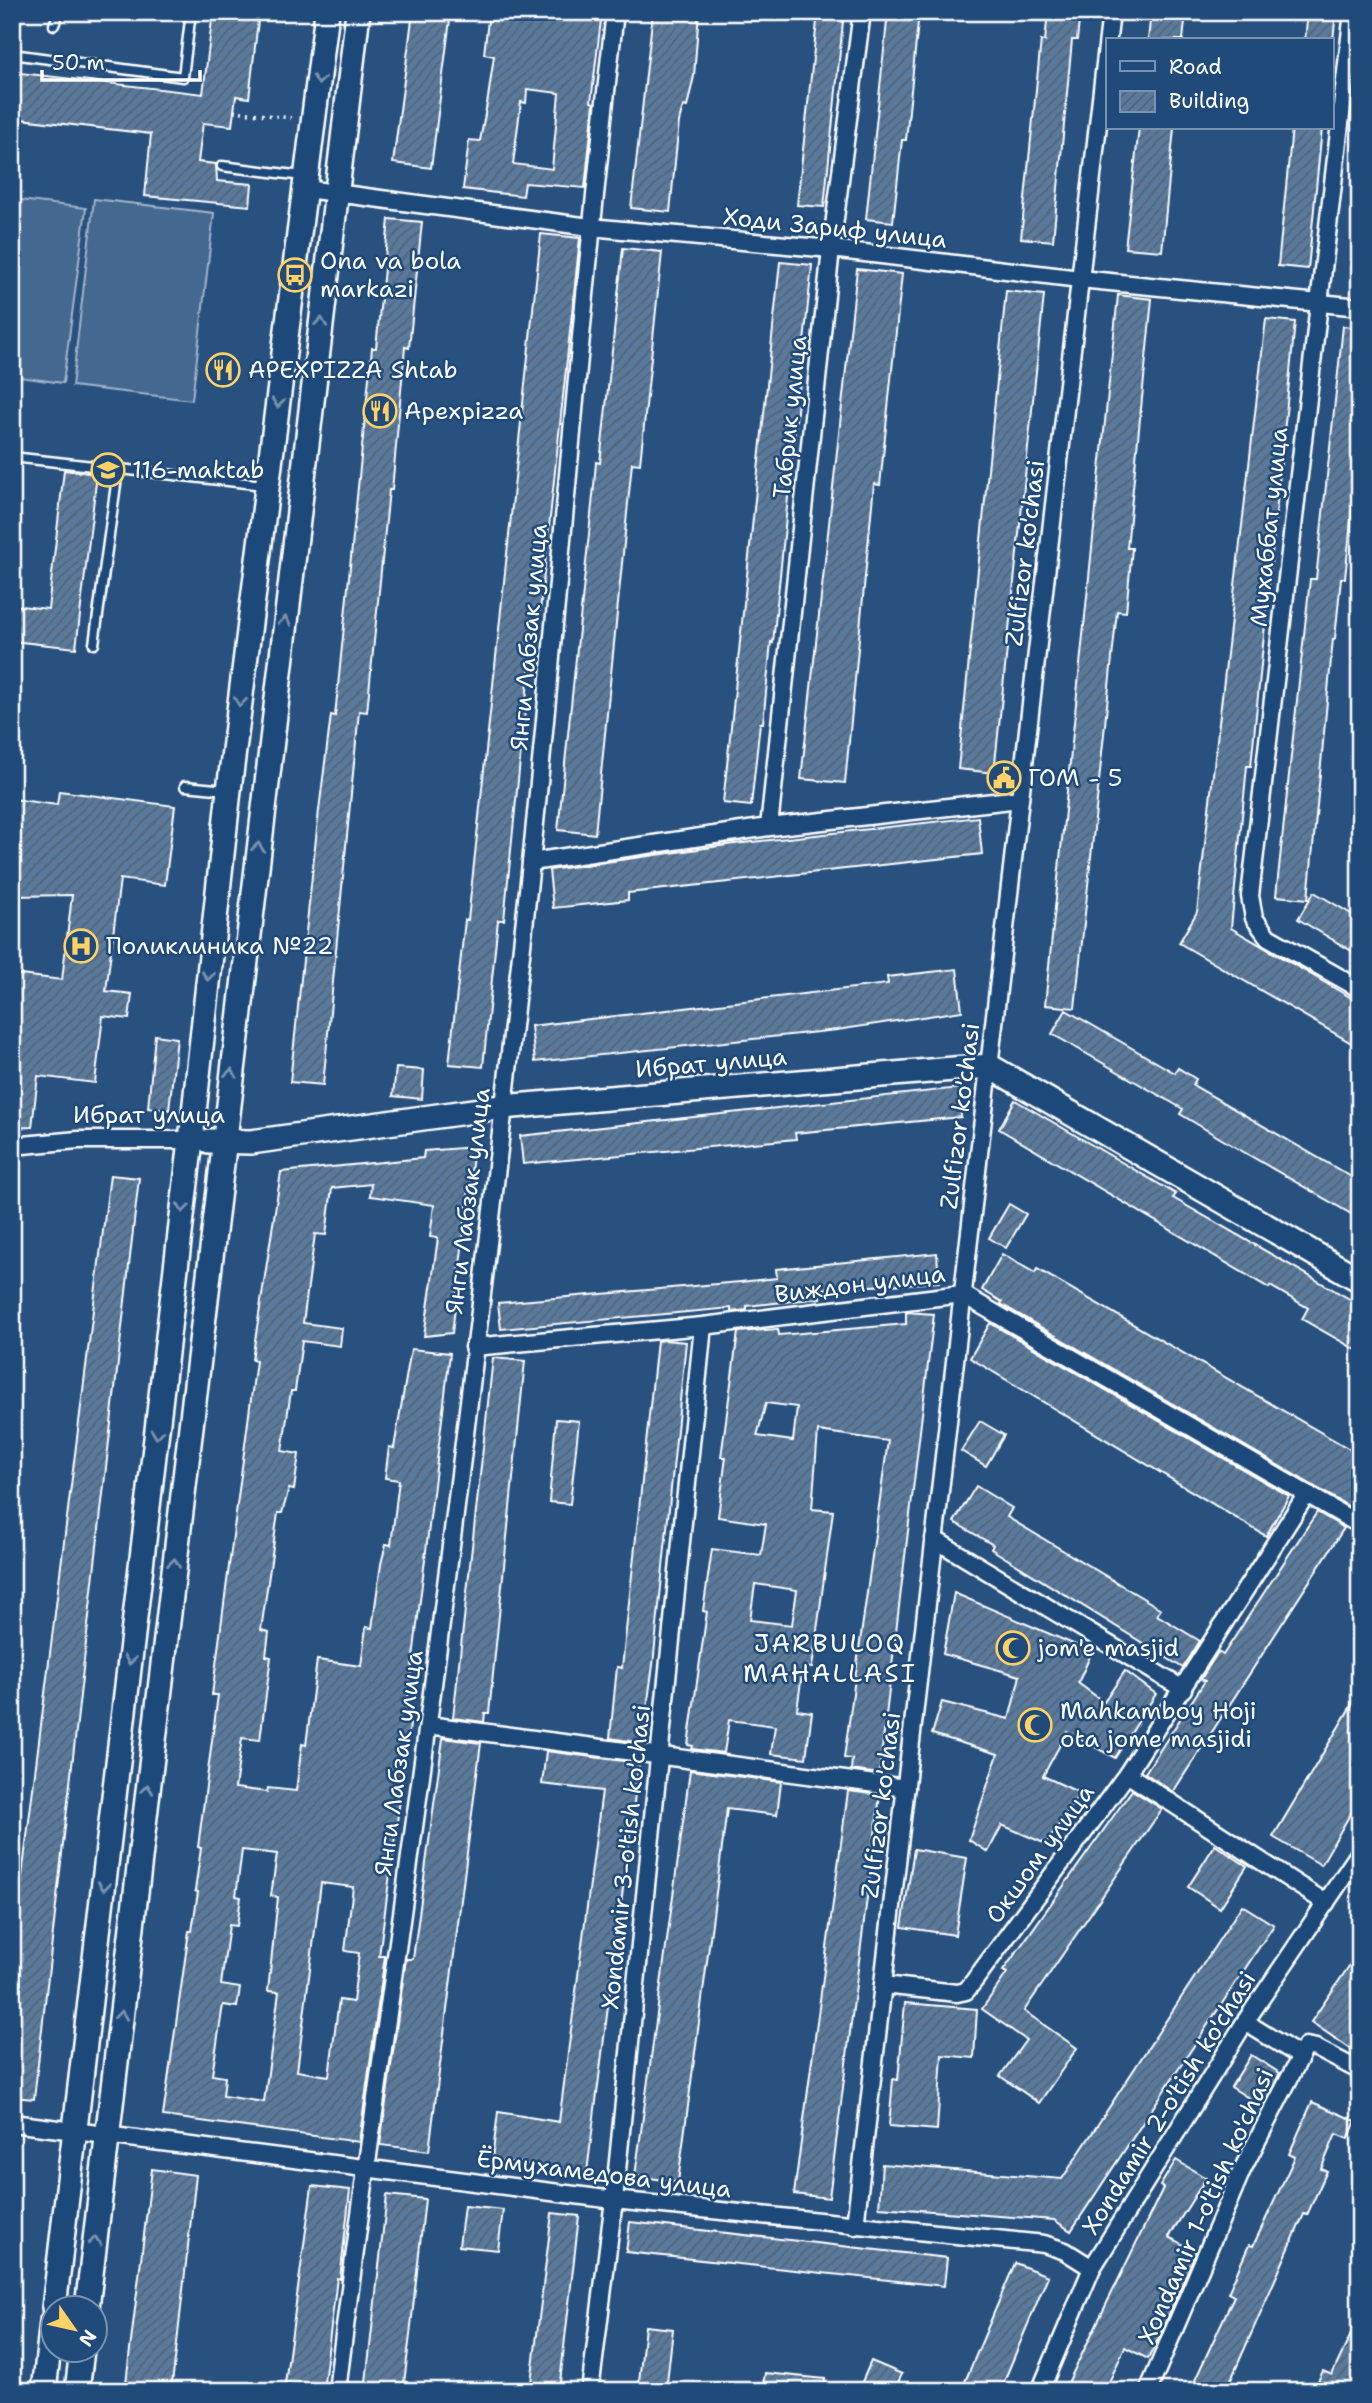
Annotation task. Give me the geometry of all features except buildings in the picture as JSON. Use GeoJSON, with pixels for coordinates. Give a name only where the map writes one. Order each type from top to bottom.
{"type":"FeatureCollection","features":[{"type":"Feature","properties":{"kind":"main road"},"geometry":{"type":"LineString","coordinates":[[56,2294],[191,1140],[229,790],[327,12]]}},
{"type":"Feature","properties":{"kind":"main road"},"geometry":{"type":"LineString","coordinates":[[89,2294],[358,12]]}},
{"type":"Feature","properties":{"kind":"main road"},"geometry":{"type":"LineString","coordinates":[[989,1066],[1360,1279]]}},
{"type":"Feature","properties":{"kind":"main road","name":"Ибрат улица"},"geometry":{"type":"LineString","coordinates":[[191,1140],[251,1142],[502,1107],[989,1066]]}},
{"type":"Feature","properties":{"kind":"main road"},"geometry":{"type":"LineString","coordinates":[[44,2391],[47,2364]]}},
{"type":"Feature","properties":{"kind":"main road"},"geometry":{"type":"LineString","coordinates":[[77,2391],[80,2364]]}},
{"type":"Feature","properties":{"kind":"street","name":"Янги Лабзак улица"},"geometry":{"type":"LineString","coordinates":[[337,2391],[364,2166],[428,1725],[531,862],[590,227],[615,12]]}},
{"type":"Feature","properties":{"kind":"street","name":"Табрик улица"},"geometry":{"type":"LineString","coordinates":[[769,827],[831,249],[862,12]]}},
{"type":"Feature","properties":{"kind":"street","name":"Zulfizor ko'chasi"},"geometry":{"type":"LineString","coordinates":[[1108,38],[1111,12]]}},
{"type":"Feature","properties":{"kind":"street","name":"Мухаббат улица"},"geometry":{"type":"LineString","coordinates":[[1353,12],[1317,301],[1250,896],[1254,918],[1268,937],[1360,989]]}},
{"type":"Feature","properties":{"kind":"street","name":"Zulfizor ko'chasi"},"geometry":{"type":"LineString","coordinates":[[855,2226],[1106,55]]}},
{"type":"Feature","properties":{"kind":"street","name":"Ходи Зариф улица"},"geometry":{"type":"LineString","coordinates":[[306,183],[336,192],[590,227],[831,249],[1080,279],[1360,307]]}},
{"type":"Feature","properties":{"kind":"street"},"geometry":{"type":"LineString","coordinates":[[531,862],[769,827],[1020,799]]}},
{"type":"Feature","properties":{"kind":"street","name":"Ибрат улица"},"geometry":{"type":"LineString","coordinates":[[12,1146],[78,1140],[191,1140]]}},
{"type":"Feature","properties":{"kind":"street","name":"Виждон улица"},"geometry":{"type":"LineString","coordinates":[[473,1347],[703,1326],[962,1294],[1360,1525]]}},
{"type":"Feature","properties":{"kind":"street","name":"Xondamir 3-o'tish ko'chasi"},"geometry":{"type":"LineString","coordinates":[[590,2391],[614,2200],[703,1326]]}},
{"type":"Feature","properties":{"kind":"street","name":"Окшом улица"},"geometry":{"type":"LineString","coordinates":[[883,1985],[957,1993],[965,1991],[1127,1774],[1306,1495]]}},
{"type":"Feature","properties":{"kind":"street"},"geometry":{"type":"LineString","coordinates":[[934,1539],[1183,1689]]}},
{"type":"Feature","properties":{"kind":"street"},"geometry":{"type":"LineString","coordinates":[[428,1725],[905,1788]]}},
{"type":"Feature","properties":{"kind":"street"},"geometry":{"type":"LineString","coordinates":[[1127,1774],[1326,1903]]}},
{"type":"Feature","properties":{"kind":"street","name":"Xondamir 2-o'tish ko'chasi"},"geometry":{"type":"LineString","coordinates":[[1040,2391],[1092,2267],[1245,2022],[1360,1852]]}},
{"type":"Feature","properties":{"kind":"street"},"geometry":{"type":"LineString","coordinates":[[1245,2022],[1305,2051],[1360,2071]]}},
{"type":"Feature","properties":{"kind":"street","name":"Xondamir 1-o'tish ko'chasi"},"geometry":{"type":"LineString","coordinates":[[1148,2391],[1242,2170],[1305,2051]]}},
{"type":"Feature","properties":{"kind":"street","name":"Ёрмухамедова улица"},"geometry":{"type":"LineString","coordinates":[[12,2123],[614,2200],[1044,2244],[1065,2251],[1092,2267]]}},
{"type":"Feature","properties":{"kind":"lane"},"geometry":{"type":"LineString","coordinates":[[54,25],[58,12]]}},
{"type":"Feature","properties":{"kind":"lane"},"geometry":{"type":"LineString","coordinates":[[12,54],[183,77],[191,12]]}},
{"type":"Feature","properties":{"kind":"lane"},"geometry":{"type":"LineString","coordinates":[[222,166],[306,183]]}},
{"type":"Feature","properties":{"kind":"lane"},"geometry":{"type":"LineString","coordinates":[[12,457],[267,485]]}},
{"type":"Feature","properties":{"kind":"lane"},"geometry":{"type":"LineString","coordinates":[[94,644],[118,470]]}},
{"type":"Feature","properties":{"kind":"lane"},"geometry":{"type":"LineString","coordinates":[[185,786],[229,790]]}},
{"type":"Feature","properties":{"kind":"path"},"geometry":{"type":"LineString","coordinates":[[234,111],[314,120]]}},
{"type":"Feature","properties":{"kind":"shaded area"},"geometry":{"type":"Polygon","coordinates":[[[12,199],[86,208],[63,383],[12,376],[12,199]]]}},
{"type":"Feature","properties":{"kind":"shaded area"},"geometry":{"type":"Polygon","coordinates":[[[94,199],[214,213],[192,400],[72,386],[94,199]]]}},
{"type":"Feature","properties":{"kind":"place","name":"Ona va bola markazi"},"geometry":{"type":"Point","coordinates":[295,275]}},
{"type":"Feature","properties":{"kind":"place","name":"APEXPIZZA Shtab"},"geometry":{"type":"Point","coordinates":[223,370]}},
{"type":"Feature","properties":{"kind":"place","name":"Apexpizza"},"geometry":{"type":"Point","coordinates":[380,411]}},
{"type":"Feature","properties":{"kind":"place","name":"116-maktab"},"geometry":{"type":"Point","coordinates":[108,470]}},
{"type":"Feature","properties":{"kind":"place","name":"ГОМ - 5"},"geometry":{"type":"Point","coordinates":[1004,778]}},
{"type":"Feature","properties":{"kind":"place","name":"Поликлиника №22"},"geometry":{"type":"Point","coordinates":[81,946]}},
{"type":"Feature","properties":{"kind":"place","name":"jom'e masjid"},"geometry":{"type":"Point","coordinates":[1013,1648]}},
{"type":"Feature","properties":{"kind":"place","name":"Mahkamboy Hoji ota jome masjidi"},"geometry":{"type":"Point","coordinates":[1035,1725]}},
{"type":"Feature","properties":{"kind":"district","name":"JARBULOQ MAHALLASI"},"geometry":{"type":"Point","coordinates":[830,1658]}}]}
